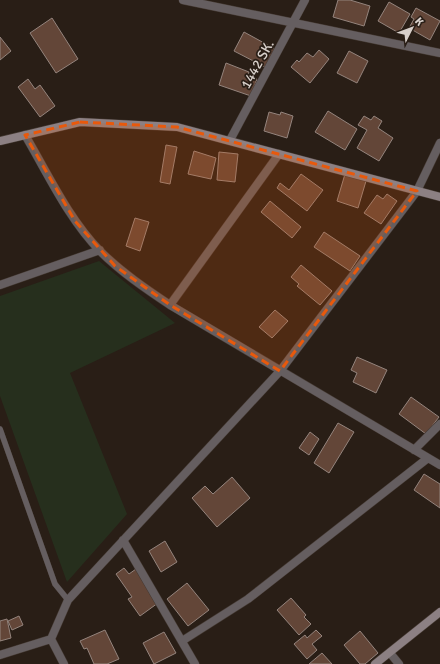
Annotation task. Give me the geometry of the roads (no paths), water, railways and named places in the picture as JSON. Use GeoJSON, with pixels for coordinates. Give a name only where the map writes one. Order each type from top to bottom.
{"type":"FeatureCollection","features":[{"type":"Feature","properties":{"kind":"street"},"geometry":{"type":"LineString","coordinates":[[182,0],[440,53]]}},
{"type":"Feature","properties":{"kind":"street","name":"1442 SK."},"geometry":{"type":"LineString","coordinates":[[230,140],[305,0]]}},
{"type":"Feature","properties":{"kind":"street"},"geometry":{"type":"LineString","coordinates":[[0,141],[80,122],[178,127],[440,197]]}},
{"type":"Feature","properties":{"kind":"street"},"geometry":{"type":"LineString","coordinates":[[26,135],[75,221],[100,250],[133,280],[170,306],[440,465]]}},
{"type":"Feature","properties":{"kind":"street"},"geometry":{"type":"LineString","coordinates":[[0,655],[50,639],[68,600],[280,371],[417,191],[440,143]]}},
{"type":"Feature","properties":{"kind":"street"},"geometry":{"type":"LineString","coordinates":[[170,306],[279,154]]}},
{"type":"Feature","properties":{"kind":"street"},"geometry":{"type":"LineString","coordinates":[[0,285],[100,250]]}},
{"type":"Feature","properties":{"kind":"street"},"geometry":{"type":"LineString","coordinates":[[414,450],[440,424]]}},
{"type":"Feature","properties":{"kind":"street"},"geometry":{"type":"LineString","coordinates":[[182,641],[248,599],[428,458]]}},
{"type":"Feature","properties":{"kind":"street"},"geometry":{"type":"LineString","coordinates":[[123,540],[195,664]]}},
{"type":"Feature","properties":{"kind":"street"},"geometry":{"type":"LineString","coordinates":[[375,664],[440,612]]}},
{"type":"Feature","properties":{"kind":"street"},"geometry":{"type":"LineString","coordinates":[[50,639],[64,664]]}},
{"type":"Feature","properties":{"kind":"street"},"geometry":{"type":"LineString","coordinates":[[390,653],[399,664]]}},
{"type":"Feature","properties":{"kind":"lane"},"geometry":{"type":"LineString","coordinates":[[0,429],[55,584],[68,600]]}}]}
